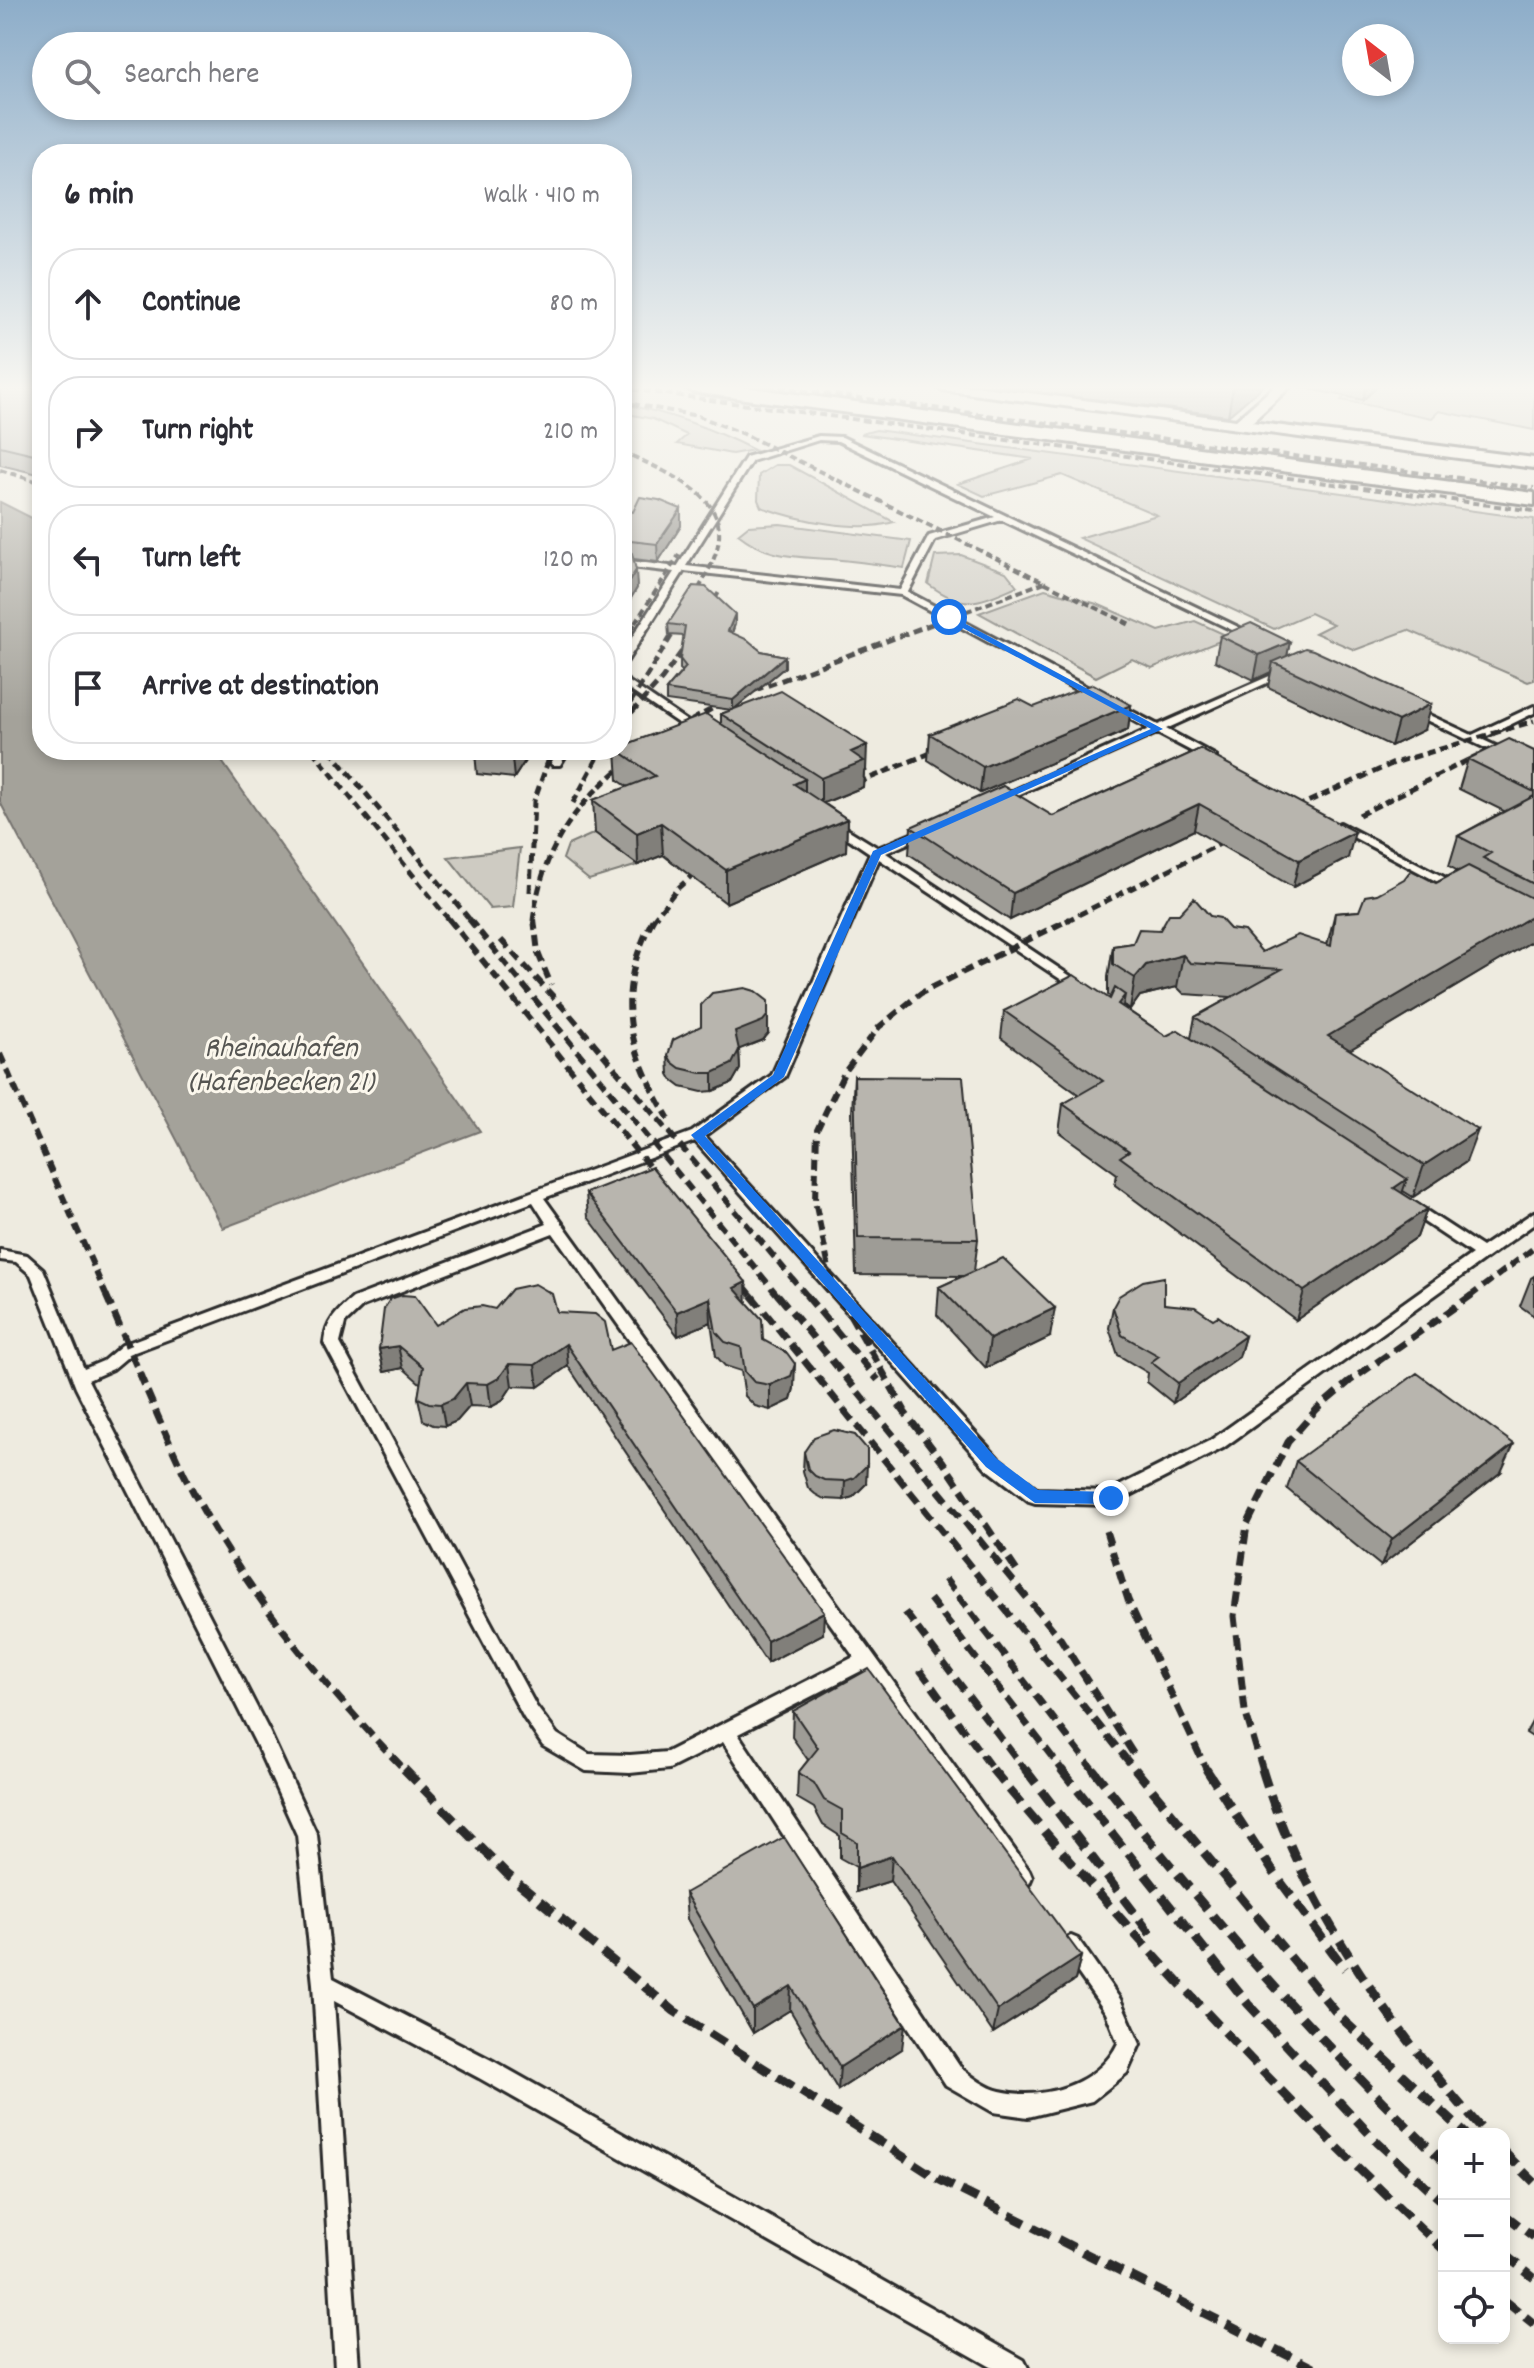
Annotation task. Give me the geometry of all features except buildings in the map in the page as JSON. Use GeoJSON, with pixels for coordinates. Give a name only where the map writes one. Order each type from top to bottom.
{"type":"FeatureCollection","features":[{"type":"Feature","properties":{"kind":"lane"},"geometry":{"type":"LineString","coordinates":[[632,645],[726,497]]}},
{"type":"Feature","properties":{"kind":"lane"},"geometry":{"type":"LineString","coordinates":[[960,497],[1266,643]]}},
{"type":"Feature","properties":{"kind":"lane"},"geometry":{"type":"LineString","coordinates":[[903,593],[932,538],[1003,517]]}},
{"type":"Feature","properties":{"kind":"lane"},"geometry":{"type":"LineString","coordinates":[[632,564],[903,593],[1223,763]]}},
{"type":"Feature","properties":{"kind":"lane"},"geometry":{"type":"LineString","coordinates":[[989,804],[1294,669]]}},
{"type":"Feature","properties":{"kind":"lane"},"geometry":{"type":"LineString","coordinates":[[632,688],[716,744]]}},
{"type":"Feature","properties":{"kind":"lane"},"geometry":{"type":"LineString","coordinates":[[1401,706],[1534,768]]}},
{"type":"Feature","properties":{"kind":"lane"},"geometry":{"type":"LineString","coordinates":[[1473,739],[1534,709]]}},
{"type":"Feature","properties":{"kind":"lane"},"geometry":{"type":"LineString","coordinates":[[817,813],[1097,998]]}},
{"type":"Feature","properties":{"kind":"lane"},"geometry":{"type":"LineString","coordinates":[[1328,819],[1465,892]]}},
{"type":"Feature","properties":{"kind":"lane"},"geometry":{"type":"LineString","coordinates":[[79,1377],[108,1365],[127,1349],[697,1135],[778,1077],[876,853],[947,822]]}},
{"type":"Feature","properties":{"kind":"lane"},"geometry":{"type":"LineString","coordinates":[[697,1135],[992,1463],[1035,1496],[1111,1498],[1217,1444],[1534,1217]]}},
{"type":"Feature","properties":{"kind":"lane"},"geometry":{"type":"LineString","coordinates":[[536,1196],[1031,1890]]}},
{"type":"Feature","properties":{"kind":"lane"},"geometry":{"type":"LineString","coordinates":[[1401,1201],[1481,1253]]}},
{"type":"Feature","properties":{"kind":"lane"},"geometry":{"type":"LineString","coordinates":[[556,1226],[358,1302],[342,1315],[332,1329],[332,1343],[530,1712],[550,1740],[586,1762],[630,1764],[669,1760],[867,1659]]}},
{"type":"Feature","properties":{"kind":"lane"},"geometry":{"type":"LineString","coordinates":[[0,1255],[12,1254],[28,1261],[38,1273],[79,1377],[262,1737],[307,1835],[323,1984],[347,2368]]}},
{"type":"Feature","properties":{"kind":"lane"},"geometry":{"type":"LineString","coordinates":[[726,1731],[954,2077],[993,2101],[1028,2106],[1084,2093],[1119,2065],[1129,2044],[1113,2006],[1059,1929]]}},
{"type":"Feature","properties":{"kind":"lane"},"geometry":{"type":"LineString","coordinates":[[323,1984],[513,2085],[1016,2368]]}},
{"type":"Feature","properties":{"kind":"shaded area"},"geometry":{"type":"Polygon","coordinates":[[[758,497],[847,497],[894,522],[863,526],[828,524],[761,507],[758,497]]]}},
{"type":"Feature","properties":{"kind":"shaded area"},"geometry":{"type":"Polygon","coordinates":[[[1113,497],[1368,497],[1534,519],[1534,680],[1528,682],[1408,630],[1355,650],[1315,633],[1333,624],[1310,613],[1274,629],[1079,538],[1157,515],[1113,497]]]}},
{"type":"Feature","properties":{"kind":"shaded area"},"geometry":{"type":"Polygon","coordinates":[[[780,524],[911,541],[904,568],[787,556],[763,549],[738,534],[748,526],[780,524]]]}},
{"type":"Feature","properties":{"kind":"shaded area"},"geometry":{"type":"Polygon","coordinates":[[[961,555],[1006,572],[1017,586],[971,602],[952,598],[928,584],[935,556],[961,555]]]}},
{"type":"Feature","properties":{"kind":"shaded area"},"geometry":{"type":"Polygon","coordinates":[[[1045,589],[1097,604],[1159,631],[1195,621],[1230,637],[1152,668],[1132,659],[1096,677],[979,613],[1045,589]]]}},
{"type":"Feature","properties":{"kind":"shaded area"},"geometry":{"type":"Polygon","coordinates":[[[595,833],[638,865],[589,880],[563,859],[568,845],[595,833]]]}},
{"type":"Feature","properties":{"kind":"shaded area"},"geometry":{"type":"Polygon","coordinates":[[[520,848],[513,907],[490,909],[448,857],[520,848]]]}},
{"type":"Feature","properties":{"kind":"water","name":"Rheinauhafen (Hafenbecken 21)"},"geometry":{"type":"Polygon","coordinates":[[[0,502],[32,518],[32,760],[221,760],[480,1131],[223,1228],[0,802],[0,502]]]}},
{"type":"Feature","properties":{"kind":"railway"},"geometry":{"type":"LineString","coordinates":[[695,596],[710,568],[719,538],[717,521],[701,497]]}},
{"type":"Feature","properties":{"kind":"railway"},"geometry":{"type":"LineString","coordinates":[[871,497],[1044,582]]}},
{"type":"Feature","properties":{"kind":"railway"},"geometry":{"type":"LineString","coordinates":[[1427,497],[1534,511]]}},
{"type":"Feature","properties":{"kind":"railway"},"geometry":{"type":"LineString","coordinates":[[635,623],[679,555]]}},
{"type":"Feature","properties":{"kind":"railway"},"geometry":{"type":"LineString","coordinates":[[935,623],[1044,582]]}},
{"type":"Feature","properties":{"kind":"railway"},"geometry":{"type":"LineString","coordinates":[[1044,582],[1127,623]]}},
{"type":"Feature","properties":{"kind":"railway"},"geometry":{"type":"LineString","coordinates":[[715,599],[719,592]]}},
{"type":"Feature","properties":{"kind":"railway"},"geometry":{"type":"LineString","coordinates":[[632,627],[636,621]]}},
{"type":"Feature","properties":{"kind":"railway"},"geometry":{"type":"LineString","coordinates":[[667,734],[726,701],[940,621]]}},
{"type":"Feature","properties":{"kind":"railway"},"geometry":{"type":"LineString","coordinates":[[1123,621],[1127,623]]}},
{"type":"Feature","properties":{"kind":"railway"},"geometry":{"type":"LineString","coordinates":[[632,700],[672,635]]}},
{"type":"Feature","properties":{"kind":"railway"},"geometry":{"type":"LineString","coordinates":[[632,712],[662,679],[692,637]]}},
{"type":"Feature","properties":{"kind":"railway"},"geometry":{"type":"LineString","coordinates":[[1283,813],[1394,763],[1534,721]]}},
{"type":"Feature","properties":{"kind":"railway"},"geometry":{"type":"LineString","coordinates":[[858,783],[950,745]]}},
{"type":"Feature","properties":{"kind":"railway"},"geometry":{"type":"LineString","coordinates":[[1359,815],[1488,750]]}},
{"type":"Feature","properties":{"kind":"railway"},"geometry":{"type":"LineString","coordinates":[[320,760],[450,921]]}},
{"type":"Feature","properties":{"kind":"railway"},"geometry":{"type":"LineString","coordinates":[[338,760],[471,921]]}},
{"type":"Feature","properties":{"kind":"railway"},"geometry":{"type":"LineString","coordinates":[[530,892],[534,801],[548,760]]}},
{"type":"Feature","properties":{"kind":"railway"},"geometry":{"type":"LineString","coordinates":[[573,803],[597,760]]}},
{"type":"Feature","properties":{"kind":"railway"},"geometry":{"type":"LineString","coordinates":[[533,921],[544,870],[565,828],[595,791],[630,760]]}},
{"type":"Feature","properties":{"kind":"railway"},"geometry":{"type":"LineString","coordinates":[[1070,919],[1240,834]]}},
{"type":"Feature","properties":{"kind":"railway"},"geometry":{"type":"LineString","coordinates":[[652,921],[677,889],[708,861]]}},
{"type":"Feature","properties":{"kind":"railway"},"geometry":{"type":"LineString","coordinates":[[449,919],[664,1185]]}},
{"type":"Feature","properties":{"kind":"railway"},"geometry":{"type":"LineString","coordinates":[[469,919],[779,1297]]}},
{"type":"Feature","properties":{"kind":"railway"},"geometry":{"type":"LineString","coordinates":[[534,919],[538,953],[551,985]]}},
{"type":"Feature","properties":{"kind":"railway"},"geometry":{"type":"LineString","coordinates":[[840,1297],[832,1283],[815,1201],[817,1130],[844,1073],[879,1027],[921,993],[1070,919]]}},
{"type":"Feature","properties":{"kind":"railway"},"geometry":{"type":"LineString","coordinates":[[1066,921],[1070,919]]}},
{"type":"Feature","properties":{"kind":"railway"},"geometry":{"type":"LineString","coordinates":[[652,921],[633,972],[629,997],[630,1021],[643,1068],[669,1119]]}},
{"type":"Feature","properties":{"kind":"railway"},"geometry":{"type":"LineString","coordinates":[[501,940],[570,1015],[808,1297]]}},
{"type":"Feature","properties":{"kind":"railway"},"geometry":{"type":"LineString","coordinates":[[0,1054],[107,1297]]}},
{"type":"Feature","properties":{"kind":"railway"},"geometry":{"type":"LineString","coordinates":[[1469,1297],[1534,1248]]}},
{"type":"Feature","properties":{"kind":"railway"},"geometry":{"type":"LineString","coordinates":[[734,1273],[753,1297]]}},
{"type":"Feature","properties":{"kind":"railway"},"geometry":{"type":"LineString","coordinates":[[106,1295],[184,1474],[230,1554],[313,1667],[406,1771]]}},
{"type":"Feature","properties":{"kind":"railway"},"geometry":{"type":"LineString","coordinates":[[751,1295],[1136,1771]]}},
{"type":"Feature","properties":{"kind":"railway"},"geometry":{"type":"LineString","coordinates":[[778,1295],[1060,1638],[1136,1758]]}},
{"type":"Feature","properties":{"kind":"railway"},"geometry":{"type":"LineString","coordinates":[[806,1295],[878,1380]]}},
{"type":"Feature","properties":{"kind":"railway"},"geometry":{"type":"LineString","coordinates":[[839,1295],[905,1411]]}},
{"type":"Feature","properties":{"kind":"railway"},"geometry":{"type":"LineString","coordinates":[[1263,1771],[1245,1711],[1234,1616],[1247,1525],[1288,1442],[1317,1409],[1350,1381],[1472,1295]]}},
{"type":"Feature","properties":{"kind":"railway"},"geometry":{"type":"LineString","coordinates":[[899,1405],[943,1462],[1019,1574]]}},
{"type":"Feature","properties":{"kind":"railway"},"geometry":{"type":"LineString","coordinates":[[1106,1531],[1128,1600],[1206,1769]]}},
{"type":"Feature","properties":{"kind":"railway"},"geometry":{"type":"LineString","coordinates":[[945,1579],[1094,1771]]}},
{"type":"Feature","properties":{"kind":"railway"},"geometry":{"type":"LineString","coordinates":[[930,1599],[1063,1771]]}},
{"type":"Feature","properties":{"kind":"railway"},"geometry":{"type":"LineString","coordinates":[[905,1612],[1026,1771]]}},
{"type":"Feature","properties":{"kind":"railway"},"geometry":{"type":"LineString","coordinates":[[920,1670],[994,1771]]}},
{"type":"Feature","properties":{"kind":"railway"},"geometry":{"type":"LineString","coordinates":[[404,1769],[507,1874],[674,2011],[940,2180],[1313,2368]]}},
{"type":"Feature","properties":{"kind":"railway"},"geometry":{"type":"LineString","coordinates":[[992,1769],[1210,2017],[1438,2244]]}},
{"type":"Feature","properties":{"kind":"railway"},"geometry":{"type":"LineString","coordinates":[[1025,1769],[1155,1940]]}},
{"type":"Feature","properties":{"kind":"railway"},"geometry":{"type":"LineString","coordinates":[[1061,1769],[1248,2004],[1378,2143],[1441,2200]]}},
{"type":"Feature","properties":{"kind":"railway"},"geometry":{"type":"LineString","coordinates":[[1093,1769],[1261,1972],[1350,2069],[1438,2156]]}},
{"type":"Feature","properties":{"kind":"railway"},"geometry":{"type":"LineString","coordinates":[[1135,1769],[1339,2016],[1460,2128]]}},
{"type":"Feature","properties":{"kind":"railway"},"geometry":{"type":"LineString","coordinates":[[1206,1769],[1272,1870],[1345,1969]]}},
{"type":"Feature","properties":{"kind":"railway"},"geometry":{"type":"LineString","coordinates":[[1262,1769],[1301,1870],[1354,1964],[1417,2051],[1481,2128]]}},
{"type":"Feature","properties":{"kind":"railway"},"geometry":{"type":"LineString","coordinates":[[1510,2158],[1534,2182]]}},
{"type":"Feature","properties":{"kind":"railway"},"geometry":{"type":"LineString","coordinates":[[1510,2219],[1534,2237]]}},
{"type":"Feature","properties":{"kind":"railway"},"geometry":{"type":"LineString","coordinates":[[1510,2259],[1534,2278]]}},
{"type":"Feature","properties":{"kind":"railway"},"geometry":{"type":"LineString","coordinates":[[1510,2305],[1534,2324]]}},
{"type":"Feature","properties":{"kind":"route"},"geometry":{"type":"LineString","coordinates":[[949,617],[1158,729],[876,853],[778,1077],[697,1135],[992,1463],[1035,1496],[1111,1498]]}}]}
